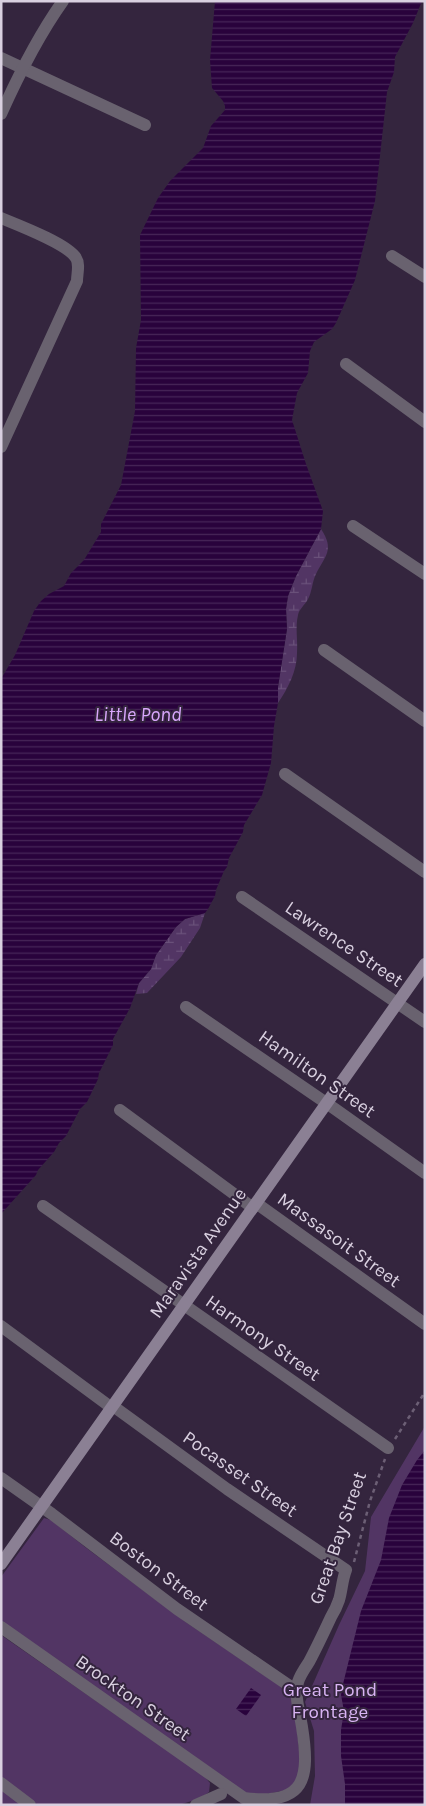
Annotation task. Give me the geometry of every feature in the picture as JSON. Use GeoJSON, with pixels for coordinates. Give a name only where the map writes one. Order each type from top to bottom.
{"type":"FeatureCollection","features":[{"type":"Feature","properties":{"kind":"main road","name":"Maravista Avenue"},"geometry":{"type":"LineString","coordinates":[[1,1564],[425,964]]}},
{"type":"Feature","properties":{"kind":"street"},"geometry":{"type":"LineString","coordinates":[[1,114],[22,68],[63,1]]}},
{"type":"Feature","properties":{"kind":"street"},"geometry":{"type":"LineString","coordinates":[[1,58],[144,125]]}},
{"type":"Feature","properties":{"kind":"street"},"geometry":{"type":"LineString","coordinates":[[1,218],[64,246],[76,258],[78,267],[76,281],[1,447]]}},
{"type":"Feature","properties":{"kind":"street"},"geometry":{"type":"LineString","coordinates":[[392,256],[425,276]]}},
{"type":"Feature","properties":{"kind":"street"},"geometry":{"type":"LineString","coordinates":[[346,364],[425,422]]}},
{"type":"Feature","properties":{"kind":"street"},"geometry":{"type":"LineString","coordinates":[[353,526],[425,574]]}},
{"type":"Feature","properties":{"kind":"street"},"geometry":{"type":"LineString","coordinates":[[324,650],[425,721]]}},
{"type":"Feature","properties":{"kind":"street"},"geometry":{"type":"LineString","coordinates":[[285,774],[425,872]]}},
{"type":"Feature","properties":{"kind":"street","name":"Lawrence Street"},"geometry":{"type":"LineString","coordinates":[[242,897],[425,1022]]}},
{"type":"Feature","properties":{"kind":"street","name":"Hamilton Street"},"geometry":{"type":"LineString","coordinates":[[186,1007],[425,1173]]}},
{"type":"Feature","properties":{"kind":"street","name":"Massasoit Street"},"geometry":{"type":"LineString","coordinates":[[120,1110],[425,1324]]}},
{"type":"Feature","properties":{"kind":"street","name":"Harmony Street"},"geometry":{"type":"LineString","coordinates":[[42,1206],[388,1448]]}},
{"type":"Feature","properties":{"kind":"street","name":"Pocasset Street"},"geometry":{"type":"LineString","coordinates":[[1,1326],[226,1489],[346,1570]]}},
{"type":"Feature","properties":{"kind":"street","name":"Boston Street"},"geometry":{"type":"LineString","coordinates":[[1,1478],[177,1609],[296,1691]]}},
{"type":"Feature","properties":{"kind":"street","name":"Great Bay Street"},"geometry":{"type":"LineString","coordinates":[[244,1798],[263,1802],[284,1800],[299,1790],[303,1782],[305,1765],[303,1733],[296,1691],[298,1681],[339,1600],[346,1570]]}},
{"type":"Feature","properties":{"kind":"street","name":"Brockton Street"},"geometry":{"type":"LineString","coordinates":[[1,1627],[244,1798]]}},
{"type":"Feature","properties":{"kind":"street"},"geometry":{"type":"LineString","coordinates":[[1,1783],[30,1805]]}},
{"type":"Feature","properties":{"kind":"street"},"geometry":{"type":"LineString","coordinates":[[196,1805],[221,1794]]}},
{"type":"Feature","properties":{"kind":"path","name":"Great Bay Street"},"geometry":{"type":"LineString","coordinates":[[346,1570],[355,1559],[370,1501],[388,1448],[402,1430],[425,1392]]}},
{"type":"Feature","properties":{"kind":"green space"},"geometry":{"type":"Polygon","coordinates":[[[321,529],[327,542],[327,553],[315,577],[307,601],[299,613],[297,660],[294,673],[278,703],[278,687],[287,629],[286,609],[288,596],[296,576],[321,529]]]}},
{"type":"Feature","properties":{"kind":"green space"},"geometry":{"type":"Polygon","coordinates":[[[205,913],[200,928],[181,957],[147,993],[136,994],[139,983],[151,969],[156,955],[176,927],[185,919],[205,913]]]}},
{"type":"Feature","properties":{"kind":"green space","name":"Great Pond Frontage"},"geometry":{"type":"Polygon","coordinates":[[[425,1426],[425,1485],[350,1805],[310,1805],[315,1776],[314,1731],[305,1702],[365,1571],[371,1517],[425,1426]]]}},
{"type":"Feature","properties":{"kind":"green space"},"geometry":{"type":"Polygon","coordinates":[[[44,1518],[51,1520],[187,1623],[288,1693],[294,1702],[301,1769],[292,1789],[251,1797],[1,1622],[1,1577],[44,1518]]]}},
{"type":"Feature","properties":{"kind":"green space"},"geometry":{"type":"Polygon","coordinates":[[[1,1635],[204,1776],[210,1783],[209,1792],[201,1798],[179,1805],[38,1805],[1,1778],[1,1635]]]}},
{"type":"Feature","properties":{"kind":"green space"},"geometry":{"type":"Polygon","coordinates":[[[1,1789],[22,1805],[1,1805],[1,1789]]]}},
{"type":"Feature","properties":{"kind":"water","name":"Little Pond"},"geometry":{"type":"Polygon","coordinates":[[[215,1],[422,1],[395,57],[394,72],[387,92],[375,201],[355,280],[336,323],[332,329],[314,342],[310,351],[308,373],[297,393],[292,420],[323,511],[321,529],[296,576],[288,596],[286,609],[287,629],[278,687],[271,763],[262,795],[244,825],[243,832],[229,858],[227,867],[208,909],[205,913],[185,919],[176,927],[156,955],[151,969],[139,983],[130,1008],[113,1039],[113,1045],[87,1102],[80,1109],[66,1136],[54,1152],[1,1214],[1,679],[15,655],[34,611],[49,594],[64,586],[71,573],[84,560],[101,532],[101,524],[121,485],[135,411],[136,348],[141,320],[140,235],[158,198],[170,181],[203,148],[211,126],[225,110],[223,101],[212,88],[210,60],[215,1]]]}},
{"type":"Feature","properties":{"kind":"water"},"geometry":{"type":"Polygon","coordinates":[[[425,1450],[425,1805],[345,1805],[345,1784],[341,1756],[341,1730],[344,1711],[341,1695],[343,1684],[361,1611],[381,1560],[389,1518],[402,1485],[425,1450]]]}},
{"type":"Feature","properties":{"kind":"water"},"geometry":{"type":"Polygon","coordinates":[[[251,1688],[261,1695],[246,1716],[236,1709],[251,1688]]]}}]}
